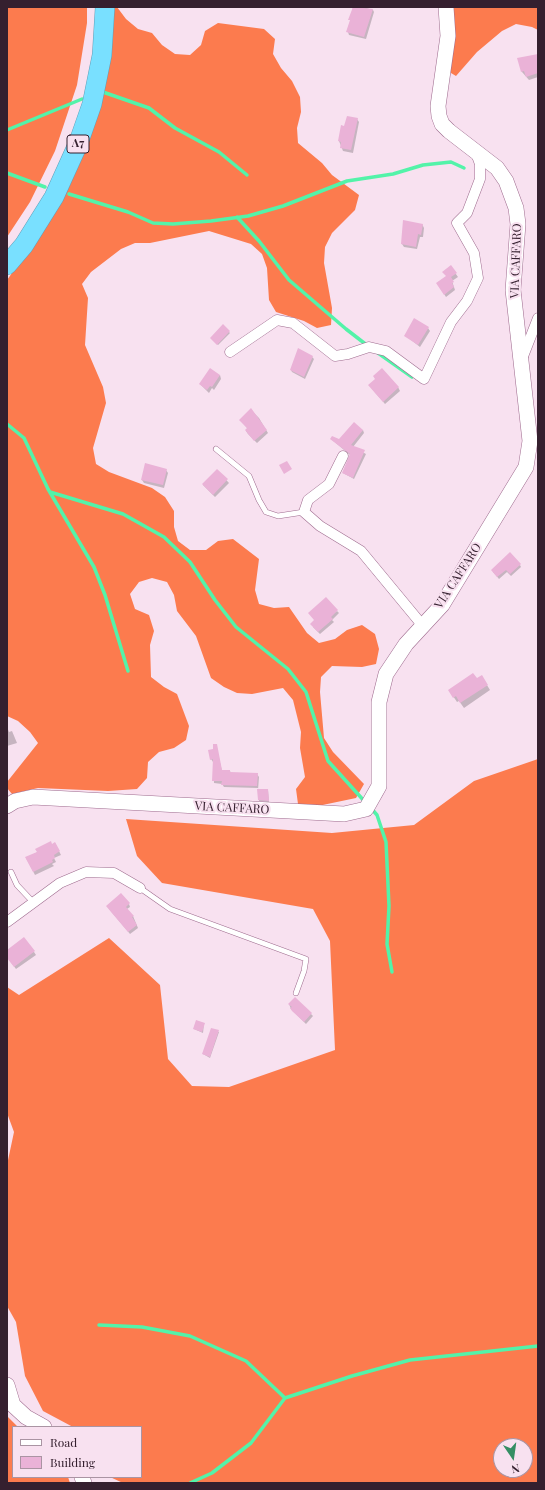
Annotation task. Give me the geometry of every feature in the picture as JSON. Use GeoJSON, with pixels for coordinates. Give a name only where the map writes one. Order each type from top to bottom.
{"type":"FeatureCollection","features":[{"type":"Feature","properties":{"kind":"highway","name":"A7"},"geometry":{"type":"LineString","coordinates":[[7,265],[24,245],[54,197],[78,144],[92,104],[99,69],[105,22],[105,7]]}},
{"type":"Feature","properties":{"kind":"street","name":"VIA CAFFARO"},"geometry":{"type":"LineString","coordinates":[[8,805],[15,801],[33,797],[344,814],[366,809],[379,786],[379,702],[386,674],[406,644],[442,604],[526,467],[530,441],[513,290],[518,224],[516,208],[506,181],[496,168],[442,124],[439,116],[438,106],[448,36],[446,7]]}},
{"type":"Feature","properties":{"kind":"street"},"geometry":{"type":"LineString","coordinates":[[230,352],[277,320],[293,323],[335,356],[348,354],[369,347],[386,351],[424,379],[450,322],[467,301],[478,278],[474,253],[457,223],[467,213],[480,179],[480,164],[476,153]]}},
{"type":"Feature","properties":{"kind":"street"},"geometry":{"type":"LineString","coordinates":[[521,361],[538,318]]}},
{"type":"Feature","properties":{"kind":"street"},"geometry":{"type":"LineString","coordinates":[[343,456],[329,484],[308,500],[304,512],[320,526],[361,551],[423,626]]}},
{"type":"Feature","properties":{"kind":"street"},"geometry":{"type":"LineString","coordinates":[[7,922],[32,901],[60,883],[86,872],[114,873],[140,888]]}},
{"type":"Feature","properties":{"kind":"street"},"geometry":{"type":"LineString","coordinates":[[7,1385],[13,1405],[26,1417],[42,1426]]}},
{"type":"Feature","properties":{"kind":"lane"},"geometry":{"type":"LineString","coordinates":[[216,449],[249,476],[259,500],[266,512],[278,516],[304,512]]}},
{"type":"Feature","properties":{"kind":"lane"},"geometry":{"type":"LineString","coordinates":[[11,872],[17,885],[32,901]]}},
{"type":"Feature","properties":{"kind":"lane"},"geometry":{"type":"LineString","coordinates":[[140,888],[170,909],[306,959],[296,993]]}},
{"type":"Feature","properties":{"kind":"shaded area"},"geometry":{"type":"Polygon","coordinates":[[[7,7],[87,7],[87,23],[77,85],[55,151],[30,202],[7,237],[7,7]]]}},
{"type":"Feature","properties":{"kind":"shaded area"},"geometry":{"type":"Polygon","coordinates":[[[109,7],[117,7],[126,19],[138,29],[152,33],[162,45],[175,54],[190,55],[201,45],[205,31],[218,23],[264,29],[275,39],[273,54],[281,68],[292,81],[300,97],[301,112],[297,128],[298,143],[322,163],[332,175],[359,195],[355,210],[332,233],[325,247],[324,263],[332,308],[331,325],[317,328],[304,321],[276,312],[269,300],[267,268],[262,254],[251,244],[209,231],[150,243],[135,243],[121,249],[91,272],[82,284],[88,298],[85,345],[103,387],[106,403],[93,448],[96,464],[109,472],[152,488],[165,497],[174,511],[174,527],[178,541],[190,550],[206,550],[218,541],[233,539],[259,559],[255,590],[259,604],[274,608],[289,607],[307,633],[319,643],[335,639],[347,630],[362,625],[375,634],[379,649],[376,664],[362,667],[332,666],[321,677],[320,692],[324,738],[333,752],[364,784],[356,798],[313,807],[298,804],[296,789],[305,777],[300,748],[301,732],[293,700],[283,688],[252,694],[237,693],[224,687],[211,678],[196,636],[177,611],[174,595],[167,582],[152,578],[139,582],[130,594],[135,609],[149,615],[154,631],[150,645],[151,677],[164,687],[177,694],[189,726],[186,740],[174,748],[159,752],[148,762],[147,778],[137,789],[108,791],[38,788],[12,794],[7,788],[7,782],[38,743],[30,732],[18,721],[7,716],[7,280],[46,226],[68,189],[82,158],[109,7]]]}},
{"type":"Feature","properties":{"kind":"shaded area"},"geometry":{"type":"Polygon","coordinates":[[[452,7],[538,7],[538,30],[532,27],[516,24],[502,31],[477,52],[456,76],[451,73],[449,66],[452,7]]]}},
{"type":"Feature","properties":{"kind":"shaded area"},"geometry":{"type":"Polygon","coordinates":[[[538,759],[538,1483],[123,1483],[112,1478],[142,1478],[142,1426],[71,1426],[43,1411],[25,1376],[16,1322],[7,1306],[7,1165],[14,1132],[7,1113],[7,987],[19,995],[109,938],[160,985],[168,1059],[192,1086],[229,1087],[335,1050],[330,941],[313,909],[162,883],[137,856],[126,819],[332,833],[414,825],[474,781],[538,759]]]}},
{"type":"Feature","properties":{"kind":"shaded area"},"geometry":{"type":"Polygon","coordinates":[[[7,1416],[17,1426],[12,1426],[12,1478],[68,1478],[70,1483],[7,1483],[7,1416]]]}},
{"type":"Feature","properties":{"kind":"building"},"geometry":{"type":"Polygon","coordinates":[[[353,7],[373,9],[364,37],[346,32],[350,20],[348,20],[353,7]]]}},
{"type":"Feature","properties":{"kind":"building"},"geometry":{"type":"Polygon","coordinates":[[[538,54],[538,73],[526,77],[524,71],[521,72],[517,58],[538,54]]]}},
{"type":"Feature","properties":{"kind":"building"},"geometry":{"type":"Polygon","coordinates":[[[347,116],[358,118],[351,150],[340,148],[341,142],[338,141],[341,125],[344,126],[347,116]]]}},
{"type":"Feature","properties":{"kind":"building"},"geometry":{"type":"Polygon","coordinates":[[[403,220],[423,224],[421,235],[418,234],[416,247],[401,244],[403,220]]]}},
{"type":"Feature","properties":{"kind":"building"},"geometry":{"type":"Polygon","coordinates":[[[451,265],[457,273],[451,277],[454,282],[452,283],[454,287],[444,295],[436,283],[446,276],[442,272],[451,265]]]}},
{"type":"Feature","properties":{"kind":"building"},"geometry":{"type":"Polygon","coordinates":[[[414,318],[429,327],[418,345],[404,336],[414,318]]]}},
{"type":"Feature","properties":{"kind":"building"},"geometry":{"type":"Polygon","coordinates":[[[223,324],[230,331],[217,345],[210,338],[223,324]]]}},
{"type":"Feature","properties":{"kind":"building"},"geometry":{"type":"Polygon","coordinates":[[[298,348],[313,356],[304,377],[290,370],[298,348]]]}},
{"type":"Feature","properties":{"kind":"building"},"geometry":{"type":"Polygon","coordinates":[[[210,368],[220,375],[212,387],[210,386],[207,390],[199,384],[210,368]]]}},
{"type":"Feature","properties":{"kind":"building"},"geometry":{"type":"Polygon","coordinates":[[[382,368],[399,387],[383,402],[368,385],[375,379],[373,376],[382,368]]]}},
{"type":"Feature","properties":{"kind":"building"},"geometry":{"type":"Polygon","coordinates":[[[251,408],[267,430],[254,441],[245,430],[247,428],[239,420],[251,408]]]}},
{"type":"Feature","properties":{"kind":"building"},"geometry":{"type":"Polygon","coordinates":[[[354,422],[363,430],[351,445],[365,450],[353,478],[342,473],[350,454],[330,439],[332,436],[339,439],[354,422]]]}},
{"type":"Feature","properties":{"kind":"building"},"geometry":{"type":"Polygon","coordinates":[[[287,461],[292,469],[284,474],[279,465],[287,461]]]}},
{"type":"Feature","properties":{"kind":"building"},"geometry":{"type":"Polygon","coordinates":[[[145,463],[167,469],[163,485],[141,480],[145,463]]]}},
{"type":"Feature","properties":{"kind":"building"},"geometry":{"type":"Polygon","coordinates":[[[217,469],[228,479],[213,495],[202,484],[217,469]]]}},
{"type":"Feature","properties":{"kind":"building"},"geometry":{"type":"Polygon","coordinates":[[[510,552],[521,564],[510,574],[506,570],[497,577],[491,570],[510,552]]]}},
{"type":"Feature","properties":{"kind":"building"},"geometry":{"type":"Polygon","coordinates":[[[326,597],[338,610],[331,617],[333,619],[318,632],[310,624],[314,620],[308,613],[326,597]]]}},
{"type":"Feature","properties":{"kind":"building"},"geometry":{"type":"Polygon","coordinates":[[[473,673],[477,678],[482,675],[488,685],[460,703],[456,696],[453,698],[448,690],[473,673]]]}},
{"type":"Feature","properties":{"kind":"building"},"geometry":{"type":"Polygon","coordinates":[[[213,744],[217,744],[222,770],[230,770],[230,772],[258,773],[257,786],[221,785],[222,781],[212,781],[213,759],[210,760],[208,750],[213,749],[213,744]]]}},
{"type":"Feature","properties":{"kind":"building"},"geometry":{"type":"Polygon","coordinates":[[[257,789],[268,789],[269,801],[258,800],[257,789]]]}},
{"type":"Feature","properties":{"kind":"building"},"geometry":{"type":"Polygon","coordinates":[[[51,841],[52,844],[55,842],[60,851],[54,855],[55,858],[52,860],[53,862],[33,872],[25,857],[37,852],[35,849],[51,841]]]}},
{"type":"Feature","properties":{"kind":"building"},"geometry":{"type":"Polygon","coordinates":[[[121,893],[130,903],[126,907],[134,916],[132,917],[137,925],[128,932],[106,906],[121,893]]]}},
{"type":"Feature","properties":{"kind":"building"},"geometry":{"type":"Polygon","coordinates":[[[24,937],[35,951],[14,967],[7,958],[7,950],[24,937]]]}},
{"type":"Feature","properties":{"kind":"building"},"geometry":{"type":"Polygon","coordinates":[[[295,997],[312,1013],[304,1022],[292,1011],[290,1008],[292,1007],[288,1004],[295,997]]]}},
{"type":"Feature","properties":{"kind":"building"},"geometry":{"type":"Polygon","coordinates":[[[196,1020],[205,1023],[202,1032],[193,1029],[196,1020]]]}},
{"type":"Feature","properties":{"kind":"building"},"geometry":{"type":"Polygon","coordinates":[[[211,1028],[219,1030],[210,1057],[202,1054],[211,1028]]]}},
{"type":"Feature","properties":{"kind":"waterway"},"geometry":{"type":"LineString","coordinates":[[100,91],[149,108],[175,128],[219,152],[247,175]]}},
{"type":"Feature","properties":{"kind":"waterway"},"geometry":{"type":"LineString","coordinates":[[7,130],[82,99]]}},
{"type":"Feature","properties":{"kind":"waterway"},"geometry":{"type":"LineString","coordinates":[[69,194],[128,212],[153,223],[173,224],[248,216],[283,206],[347,181],[393,174],[423,165],[451,162],[464,168]]}},
{"type":"Feature","properties":{"kind":"waterway"},"geometry":{"type":"LineString","coordinates":[[7,173],[45,187]]}},
{"type":"Feature","properties":{"kind":"waterway"},"geometry":{"type":"LineString","coordinates":[[237,217],[259,241],[289,280],[368,346]]}},
{"type":"Feature","properties":{"kind":"waterway"},"geometry":{"type":"LineString","coordinates":[[378,353],[412,377]]}},
{"type":"Feature","properties":{"kind":"waterway"},"geometry":{"type":"LineString","coordinates":[[7,424],[24,438],[48,489],[94,567],[105,595],[128,671]]}},
{"type":"Feature","properties":{"kind":"waterway"},"geometry":{"type":"LineString","coordinates":[[50,492],[123,514],[164,537],[190,562],[215,600],[236,627],[288,669],[306,692],[328,761],[366,803]]}},
{"type":"Feature","properties":{"kind":"waterway"},"geometry":{"type":"LineString","coordinates":[[370,807],[377,815],[386,842],[389,906],[387,944],[392,972]]}},
{"type":"Feature","properties":{"kind":"waterway"},"geometry":{"type":"LineString","coordinates":[[99,1325],[142,1327],[190,1336],[246,1361],[285,1398]]}},
{"type":"Feature","properties":{"kind":"waterway"},"geometry":{"type":"LineString","coordinates":[[190,1483],[212,1473],[251,1443],[285,1398],[352,1376],[410,1360],[538,1346]]}}]}
